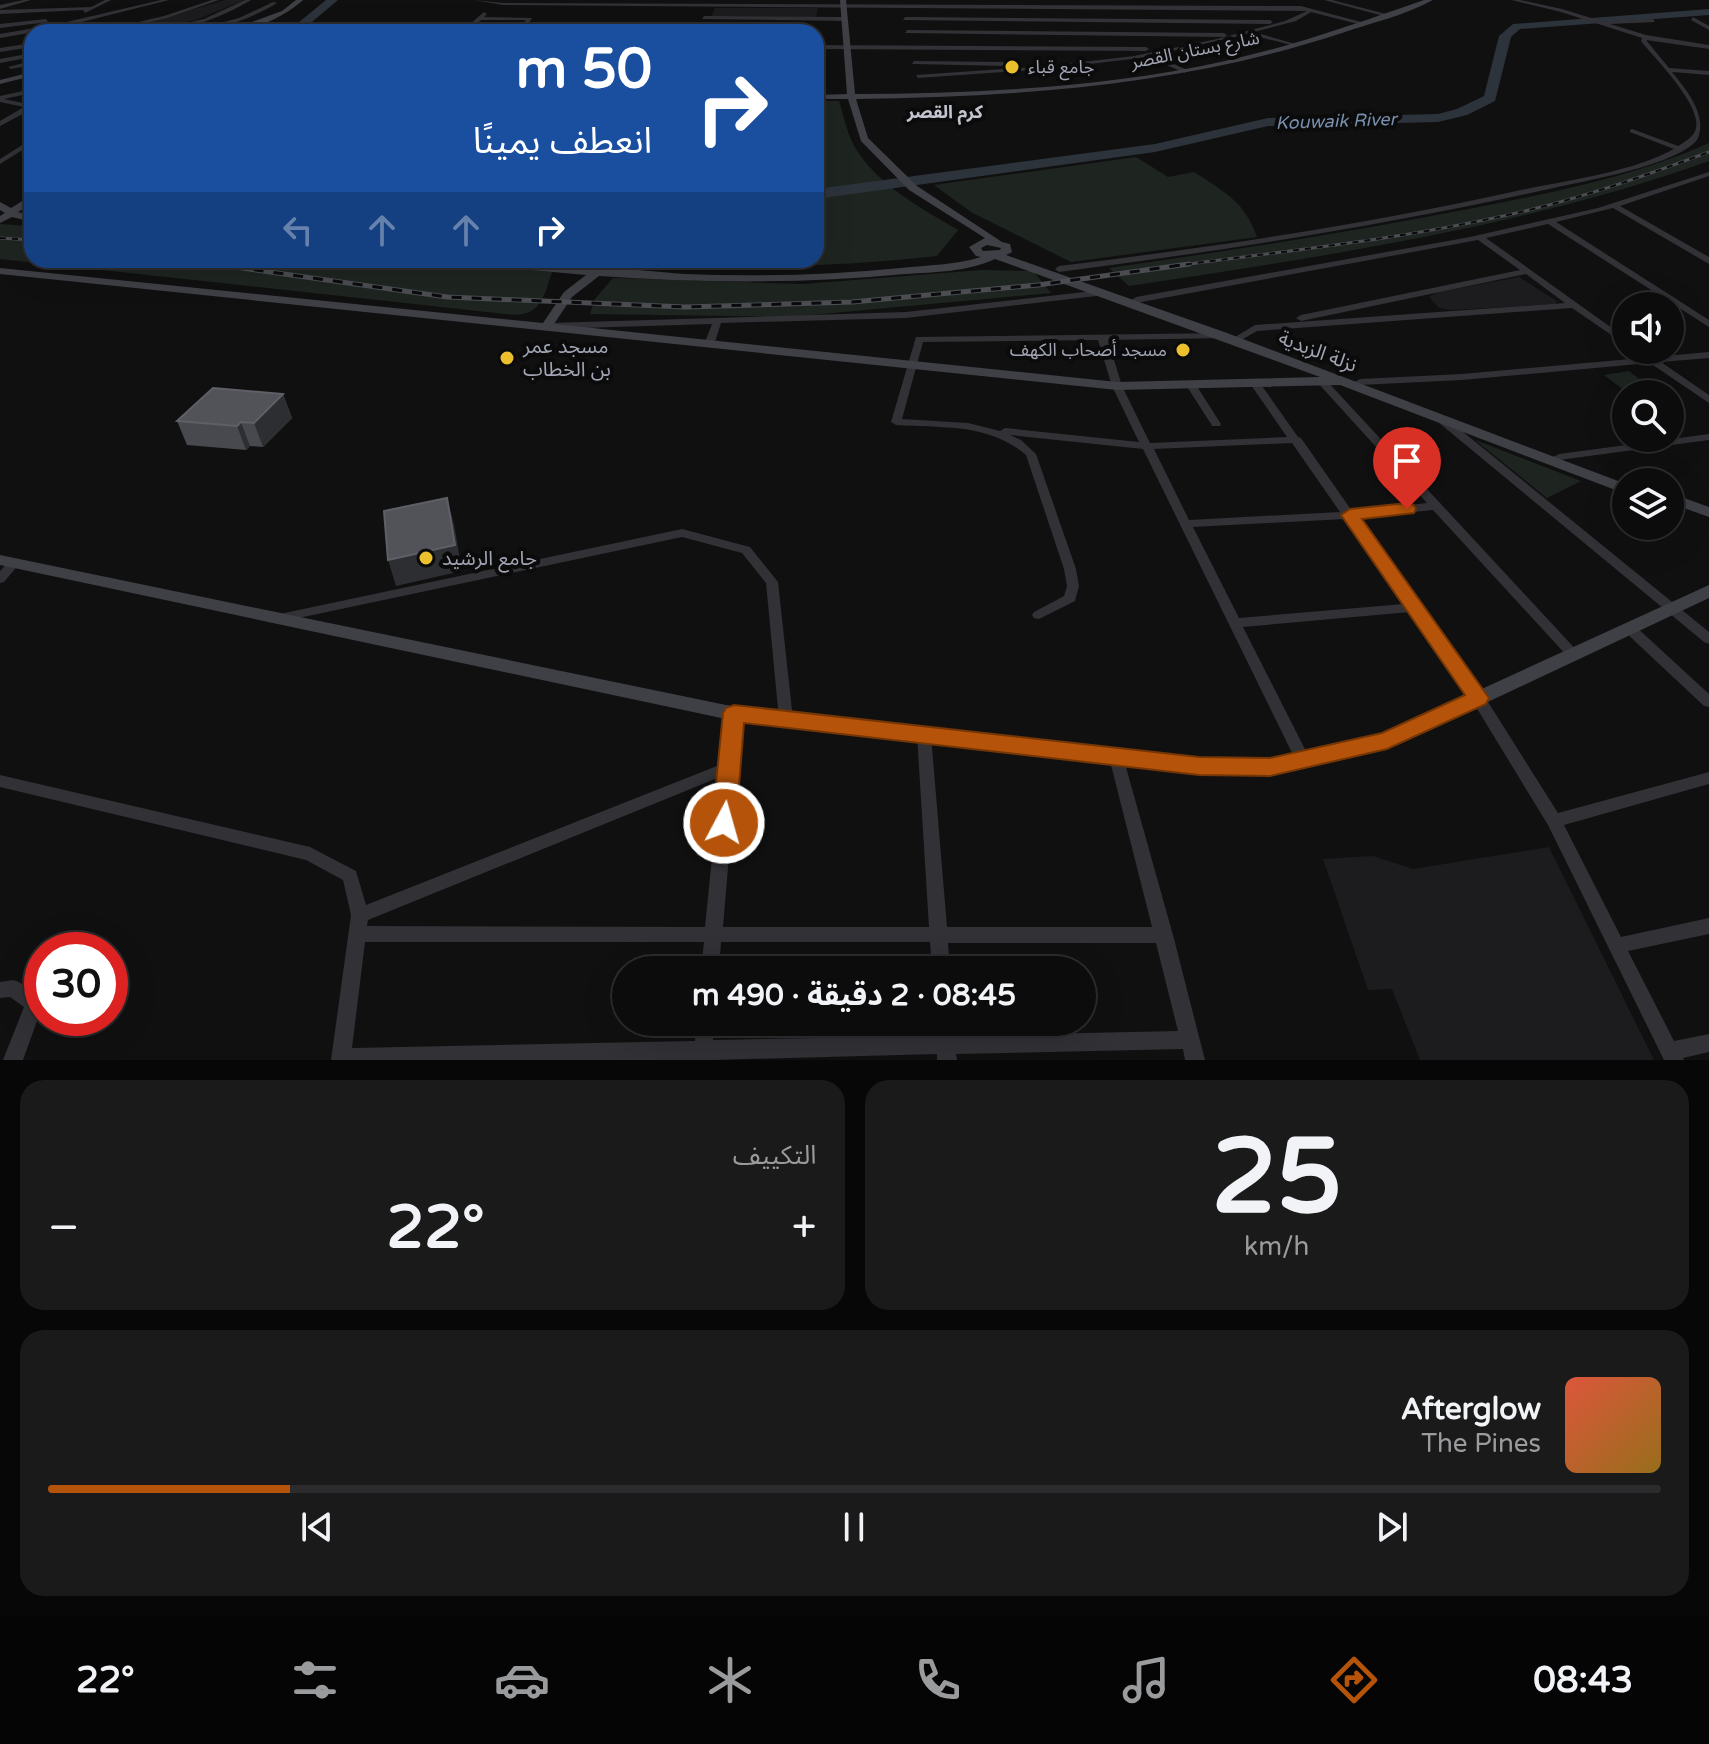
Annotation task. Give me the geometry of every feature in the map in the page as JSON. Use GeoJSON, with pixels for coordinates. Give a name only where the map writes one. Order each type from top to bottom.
{"type":"FeatureCollection","features":[{"type":"Feature","properties":{"kind":"main road"},"geometry":{"type":"LineString","coordinates":[[276,24],[310,0]]}},
{"type":"Feature","properties":{"kind":"main road","name":"شارع بستان القصر"},"geometry":{"type":"LineString","coordinates":[[824,97],[927,97],[1088,86],[1200,69],[1293,45],[1430,0]]}},
{"type":"Feature","properties":{"kind":"main road"},"geometry":{"type":"LineString","coordinates":[[242,24],[276,15],[298,1]]}},
{"type":"Feature","properties":{"kind":"main road"},"geometry":{"type":"LineString","coordinates":[[843,3],[851,97],[864,139],[913,188],[1000,251]]}},
{"type":"Feature","properties":{"kind":"main road"},"geometry":{"type":"LineString","coordinates":[[0,80],[24,74]]}},
{"type":"Feature","properties":{"kind":"main road"},"geometry":{"type":"LineString","coordinates":[[0,80],[24,76]]}},
{"type":"Feature","properties":{"kind":"main road"},"geometry":{"type":"LineString","coordinates":[[6,214],[24,205]]}},
{"type":"Feature","properties":{"kind":"main road"},"geometry":{"type":"LineString","coordinates":[[6,214],[24,205]]}},
{"type":"Feature","properties":{"kind":"main road"},"geometry":{"type":"LineString","coordinates":[[957,218],[974,247]]}},
{"type":"Feature","properties":{"kind":"main road"},"geometry":{"type":"LineString","coordinates":[[547,326],[568,295],[598,271],[699,276],[829,274],[934,263],[992,241],[1000,251]]}},
{"type":"Feature","properties":{"kind":"main road"},"geometry":{"type":"LineString","coordinates":[[560,268],[709,279],[832,278],[973,263],[1000,251]]}},
{"type":"Feature","properties":{"kind":"main road","name":"نزلة الزبدية"},"geometry":{"type":"LineString","coordinates":[[1000,251],[1059,269],[1612,477]]}},
{"type":"Feature","properties":{"kind":"main road","name":"نزلة الزبدية"},"geometry":{"type":"LineString","coordinates":[[1000,251],[1102,293],[1612,484]]}},
{"type":"Feature","properties":{"kind":"main road"},"geometry":{"type":"LineString","coordinates":[[564,268],[573,269]]}},
{"type":"Feature","properties":{"kind":"main road"},"geometry":{"type":"LineString","coordinates":[[568,295],[573,269]]}},
{"type":"Feature","properties":{"kind":"main road"},"geometry":{"type":"LineString","coordinates":[[0,271],[1117,386],[1340,381]]}},
{"type":"Feature","properties":{"kind":"main road"},"geometry":{"type":"LineString","coordinates":[[1684,503],[1709,512]]}},
{"type":"Feature","properties":{"kind":"main road"},"geometry":{"type":"LineString","coordinates":[[1684,510],[1709,519]]}},
{"type":"Feature","properties":{"kind":"main road"},"geometry":{"type":"LineString","coordinates":[[7,562],[734,713],[1199,766],[1270,767],[1387,741],[1709,591]]}},
{"type":"Feature","properties":{"kind":"street"},"geometry":{"type":"LineString","coordinates":[[0,10],[29,0]]}},
{"type":"Feature","properties":{"kind":"street"},"geometry":{"type":"LineString","coordinates":[[61,24],[109,0]]}},
{"type":"Feature","properties":{"kind":"street"},"geometry":{"type":"LineString","coordinates":[[67,24],[112,14],[138,0]]}},
{"type":"Feature","properties":{"kind":"street"},"geometry":{"type":"LineString","coordinates":[[0,10],[144,7],[167,0]]}},
{"type":"Feature","properties":{"kind":"street"},"geometry":{"type":"LineString","coordinates":[[187,0],[196,4]]}},
{"type":"Feature","properties":{"kind":"street"},"geometry":{"type":"LineString","coordinates":[[476,0],[495,4],[925,3],[1090,8],[1258,8],[1310,12],[1358,24]]}},
{"type":"Feature","properties":{"kind":"street"},"geometry":{"type":"LineString","coordinates":[[963,0],[969,6],[994,0]]}},
{"type":"Feature","properties":{"kind":"street"},"geometry":{"type":"LineString","coordinates":[[1083,0],[1090,8]]}},
{"type":"Feature","properties":{"kind":"street"},"geometry":{"type":"LineString","coordinates":[[1113,0],[1120,8]]}},
{"type":"Feature","properties":{"kind":"street"},"geometry":{"type":"LineString","coordinates":[[1164,0],[1172,8]]}},
{"type":"Feature","properties":{"kind":"street"},"geometry":{"type":"LineString","coordinates":[[1205,0],[1214,8]]}},
{"type":"Feature","properties":{"kind":"street"},"geometry":{"type":"LineString","coordinates":[[1248,0],[1258,8]]}},
{"type":"Feature","properties":{"kind":"street"},"geometry":{"type":"LineString","coordinates":[[1291,0],[1310,12]]}},
{"type":"Feature","properties":{"kind":"street"},"geometry":{"type":"LineString","coordinates":[[1326,0],[1387,15]]}},
{"type":"Feature","properties":{"kind":"street"},"geometry":{"type":"LineString","coordinates":[[1513,0],[1579,16],[1645,37],[1709,47]]}},
{"type":"Feature","properties":{"kind":"street"},"geometry":{"type":"LineString","coordinates":[[126,20],[180,6],[215,1]]}},
{"type":"Feature","properties":{"kind":"street"},"geometry":{"type":"LineString","coordinates":[[188,24],[246,2],[298,1]]}},
{"type":"Feature","properties":{"kind":"street"},"geometry":{"type":"LineString","coordinates":[[580,24],[596,2]]}},
{"type":"Feature","properties":{"kind":"street"},"geometry":{"type":"LineString","coordinates":[[157,3],[180,6]]}},
{"type":"Feature","properties":{"kind":"street"},"geometry":{"type":"LineString","coordinates":[[238,24],[275,3]]}},
{"type":"Feature","properties":{"kind":"street"},"geometry":{"type":"LineString","coordinates":[[701,24],[712,3]]}},
{"type":"Feature","properties":{"kind":"street"},"geometry":{"type":"LineString","coordinates":[[902,3],[914,63],[927,97]]}},
{"type":"Feature","properties":{"kind":"street"},"geometry":{"type":"LineString","coordinates":[[112,14],[136,24],[159,19],[196,4]]}},
{"type":"Feature","properties":{"kind":"street"},"geometry":{"type":"LineString","coordinates":[[473,24],[495,4]]}},
{"type":"Feature","properties":{"kind":"street"},"geometry":{"type":"LineString","coordinates":[[1078,7],[1087,20]]}},
{"type":"Feature","properties":{"kind":"street"},"geometry":{"type":"LineString","coordinates":[[127,8],[159,19]]}},
{"type":"Feature","properties":{"kind":"street"},"geometry":{"type":"LineString","coordinates":[[233,9],[289,8]]}},
{"type":"Feature","properties":{"kind":"street"},"geometry":{"type":"LineString","coordinates":[[1283,9],[1301,8]]}},
{"type":"Feature","properties":{"kind":"street"},"geometry":{"type":"LineString","coordinates":[[260,10],[276,15]]}},
{"type":"Feature","properties":{"kind":"street"},"geometry":{"type":"LineString","coordinates":[[918,76],[1084,64],[1162,53],[1245,34],[1310,12]]}},
{"type":"Feature","properties":{"kind":"street"},"geometry":{"type":"LineString","coordinates":[[220,14],[235,24]]}},
{"type":"Feature","properties":{"kind":"street"},"geometry":{"type":"LineString","coordinates":[[480,18],[530,19],[526,24]]}},
{"type":"Feature","properties":{"kind":"street"},"geometry":{"type":"LineString","coordinates":[[704,18],[844,19]]}},
{"type":"Feature","properties":{"kind":"street"},"geometry":{"type":"LineString","coordinates":[[0,26],[69,19]]}},
{"type":"Feature","properties":{"kind":"street"},"geometry":{"type":"LineString","coordinates":[[772,24],[774,19]]}},
{"type":"Feature","properties":{"kind":"street"},"geometry":{"type":"LineString","coordinates":[[815,24],[816,19]]}},
{"type":"Feature","properties":{"kind":"street"},"geometry":{"type":"LineString","coordinates":[[905,19],[1291,19]]}},
{"type":"Feature","properties":{"kind":"street"},"geometry":{"type":"LineString","coordinates":[[1693,19],[1709,28]]}},
{"type":"Feature","properties":{"kind":"street"},"geometry":{"type":"LineString","coordinates":[[86,20],[92,24]]}},
{"type":"Feature","properties":{"kind":"street"},"geometry":{"type":"LineString","coordinates":[[1062,20],[1068,34]]}},
{"type":"Feature","properties":{"kind":"street"},"geometry":{"type":"LineString","coordinates":[[1600,23],[1613,20],[1653,21]]}},
{"type":"Feature","properties":{"kind":"street"},"geometry":{"type":"LineString","coordinates":[[1134,21],[1142,34]]}},
{"type":"Feature","properties":{"kind":"street"},"geometry":{"type":"LineString","coordinates":[[1668,31],[1665,33],[1671,42]]}},
{"type":"Feature","properties":{"kind":"street"},"geometry":{"type":"LineString","coordinates":[[0,36],[24,32]]}},
{"type":"Feature","properties":{"kind":"street"},"geometry":{"type":"LineString","coordinates":[[907,32],[1245,34],[1293,45]]}},
{"type":"Feature","properties":{"kind":"street"},"geometry":{"type":"LineString","coordinates":[[1042,34],[1047,49]]}},
{"type":"Feature","properties":{"kind":"street"},"geometry":{"type":"LineString","coordinates":[[1059,269],[1196,252],[1456,207],[1633,168],[1679,149],[1694,139],[1700,126],[1695,104],[1643,40],[1645,37]]}},
{"type":"Feature","properties":{"kind":"street"},"geometry":{"type":"LineString","coordinates":[[0,50],[24,46]]}},
{"type":"Feature","properties":{"kind":"street"},"geometry":{"type":"LineString","coordinates":[[824,47],[1177,50]]}},
{"type":"Feature","properties":{"kind":"street"},"geometry":{"type":"LineString","coordinates":[[1141,49],[1185,71]]}},
{"type":"Feature","properties":{"kind":"street"},"geometry":{"type":"LineString","coordinates":[[1162,53],[1200,69]]}},
{"type":"Feature","properties":{"kind":"street"},"geometry":{"type":"LineString","coordinates":[[0,62],[24,57]]}},
{"type":"Feature","properties":{"kind":"street"},"geometry":{"type":"LineString","coordinates":[[0,62],[17,74]]}},
{"type":"Feature","properties":{"kind":"street"},"geometry":{"type":"LineString","coordinates":[[914,63],[1084,64]]}},
{"type":"Feature","properties":{"kind":"street"},"geometry":{"type":"LineString","coordinates":[[0,69],[24,65]]}},
{"type":"Feature","properties":{"kind":"street"},"geometry":{"type":"LineString","coordinates":[[1667,70],[1709,73]]}},
{"type":"Feature","properties":{"kind":"street"},"geometry":{"type":"LineString","coordinates":[[0,99],[24,93]]}},
{"type":"Feature","properties":{"kind":"street"},"geometry":{"type":"LineString","coordinates":[[0,99],[24,104]]}},
{"type":"Feature","properties":{"kind":"street"},"geometry":{"type":"LineString","coordinates":[[0,124],[24,110]]}},
{"type":"Feature","properties":{"kind":"street"},"geometry":{"type":"LineString","coordinates":[[1632,131],[1679,149]]}},
{"type":"Feature","properties":{"kind":"street"},"geometry":{"type":"LineString","coordinates":[[0,162],[24,146]]}},
{"type":"Feature","properties":{"kind":"street"},"geometry":{"type":"LineString","coordinates":[[1136,300],[1550,222],[1615,206],[1709,174]]}},
{"type":"Feature","properties":{"kind":"street"},"geometry":{"type":"LineString","coordinates":[[1615,206],[1709,261]]}},
{"type":"Feature","properties":{"kind":"street"},"geometry":{"type":"LineString","coordinates":[[1550,222],[1709,324]]}},
{"type":"Feature","properties":{"kind":"street"},"geometry":{"type":"LineString","coordinates":[[1479,237],[1612,332]]}},
{"type":"Feature","properties":{"kind":"street"},"geometry":{"type":"LineString","coordinates":[[1240,337],[1255,328],[1525,272]]}},
{"type":"Feature","properties":{"kind":"street"},"geometry":{"type":"LineString","coordinates":[[547,326],[920,314],[1102,293]]}},
{"type":"Feature","properties":{"kind":"street"},"geometry":{"type":"LineString","coordinates":[[1412,295],[1434,316]]}},
{"type":"Feature","properties":{"kind":"street"},"geometry":{"type":"LineString","coordinates":[[1255,328],[1573,305]]}},
{"type":"Feature","properties":{"kind":"street"},"geometry":{"type":"LineString","coordinates":[[920,314],[913,367],[896,422],[1147,446],[1297,440]]}},
{"type":"Feature","properties":{"kind":"street"},"geometry":{"type":"LineString","coordinates":[[710,342],[717,322]]}},
{"type":"Feature","properties":{"kind":"street"},"geometry":{"type":"LineString","coordinates":[[919,339],[1223,336]]}},
{"type":"Feature","properties":{"kind":"street"},"geometry":{"type":"LineString","coordinates":[[1102,337],[1117,386],[1302,759]]}},
{"type":"Feature","properties":{"kind":"street"},"geometry":{"type":"LineString","coordinates":[[1684,357],[1709,355]]}},
{"type":"Feature","properties":{"kind":"street"},"geometry":{"type":"LineString","coordinates":[[1360,382],[1462,377],[1612,364]]}},
{"type":"Feature","properties":{"kind":"street"},"geometry":{"type":"LineString","coordinates":[[1657,364],[1709,400]]}},
{"type":"Feature","properties":{"kind":"street"},"geometry":{"type":"LineString","coordinates":[[1322,382],[1573,654]]}},
{"type":"Feature","properties":{"kind":"street"},"geometry":{"type":"LineString","coordinates":[[1191,385],[1216,424]]}},
{"type":"Feature","properties":{"kind":"street"},"geometry":{"type":"LineString","coordinates":[[1256,385],[1478,698],[1554,821],[1672,1056],[1709,1043]]}},
{"type":"Feature","properties":{"kind":"street"},"geometry":{"type":"LineString","coordinates":[[1442,420],[1709,639]]}},
{"type":"Feature","properties":{"kind":"street"},"geometry":{"type":"LineString","coordinates":[[996,430],[1019,441],[1031,454],[1070,569],[1073,586],[1070,598],[1039,615]]}},
{"type":"Feature","properties":{"kind":"street"},"geometry":{"type":"LineString","coordinates":[[1559,457],[1709,437]]}},
{"type":"Feature","properties":{"kind":"street"},"geometry":{"type":"LineString","coordinates":[[1186,524],[1350,515],[1436,506]]}},
{"type":"Feature","properties":{"kind":"street"},"geometry":{"type":"LineString","coordinates":[[271,619],[682,533],[746,550],[772,582],[786,719]]}},
{"type":"Feature","properties":{"kind":"street"},"geometry":{"type":"LineString","coordinates":[[0,579],[7,562]]}},
{"type":"Feature","properties":{"kind":"street"},"geometry":{"type":"LineString","coordinates":[[1235,623],[1414,607]]}},
{"type":"Feature","properties":{"kind":"street"},"geometry":{"type":"LineString","coordinates":[[1629,628],[1709,702]]}},
{"type":"Feature","properties":{"kind":"street"},"geometry":{"type":"LineString","coordinates":[[711,956],[734,713]]}},
{"type":"Feature","properties":{"kind":"street"},"geometry":{"type":"LineString","coordinates":[[924,735],[940,956]]}},
{"type":"Feature","properties":{"kind":"street"},"geometry":{"type":"LineString","coordinates":[[1117,757],[1195,1060]]}},
{"type":"Feature","properties":{"kind":"street"},"geometry":{"type":"LineString","coordinates":[[360,915],[729,767]]}},
{"type":"Feature","properties":{"kind":"street"},"geometry":{"type":"LineString","coordinates":[[0,781],[310,854],[350,876],[360,915],[341,1058],[947,1052],[1190,1040]]}},
{"type":"Feature","properties":{"kind":"street"},"geometry":{"type":"LineString","coordinates":[[1554,821],[1706,782]]}},
{"type":"Feature","properties":{"kind":"street"},"geometry":{"type":"LineString","coordinates":[[1616,946],[1709,926]]}},
{"type":"Feature","properties":{"kind":"street"},"geometry":{"type":"LineString","coordinates":[[357,934],[1164,935]]}},
{"type":"Feature","properties":{"kind":"street"},"geometry":{"type":"LineString","coordinates":[[0,990],[13,988],[34,1004],[13,1060]]}},
{"type":"Feature","properties":{"kind":"shaded area"},"geometry":{"type":"Polygon","coordinates":[[[226,0],[244,0],[196,20],[177,24],[141,24],[226,0]]]}},
{"type":"Feature","properties":{"kind":"shaded area"},"geometry":{"type":"Polygon","coordinates":[[[715,8],[818,8],[816,18],[711,18],[715,8]]]}},
{"type":"Feature","properties":{"kind":"shaded area"},"geometry":{"type":"Polygon","coordinates":[[[824,101],[839,101],[853,144],[876,174],[902,195],[958,230],[937,256],[824,265],[824,101]]]}},
{"type":"Feature","properties":{"kind":"shaded area"},"geometry":{"type":"Polygon","coordinates":[[[1709,143],[1709,161],[1567,205],[1495,222],[1349,251],[1129,286],[1109,268],[1335,233],[1530,197],[1621,175],[1709,143]]]}},
{"type":"Feature","properties":{"kind":"shaded area"},"geometry":{"type":"Polygon","coordinates":[[[1136,157],[1168,177],[1194,172],[1240,206],[1257,237],[1071,262],[971,212],[934,185],[1136,157]]]}},
{"type":"Feature","properties":{"kind":"shaded area"},"geometry":{"type":"Polygon","coordinates":[[[0,224],[24,226],[24,262],[0,259],[0,224]]]}},
{"type":"Feature","properties":{"kind":"shaded area"},"geometry":{"type":"Polygon","coordinates":[[[83,268],[506,268],[552,272],[541,302],[531,311],[515,315],[83,268]]]}},
{"type":"Feature","properties":{"kind":"shaded area"},"geometry":{"type":"Polygon","coordinates":[[[982,270],[1033,271],[1051,293],[789,317],[590,314],[595,299],[613,278],[803,284],[982,270]]]}},
{"type":"Feature","properties":{"kind":"shaded area"},"geometry":{"type":"Polygon","coordinates":[[[1519,277],[1557,301],[1555,304],[1452,310],[1439,308],[1429,297],[1439,292],[1519,277]]]}},
{"type":"Feature","properties":{"kind":"shaded area"},"geometry":{"type":"Polygon","coordinates":[[[1629,371],[1641,380],[1612,381],[1604,375],[1629,371]]]}},
{"type":"Feature","properties":{"kind":"shaded area"},"geometry":{"type":"Polygon","coordinates":[[[1475,440],[1581,481],[1547,498],[1475,440]]]}},
{"type":"Feature","properties":{"kind":"shaded area"},"geometry":{"type":"Polygon","coordinates":[[[1549,847],[1654,1060],[1420,1060],[1392,989],[1368,990],[1323,859],[1373,856],[1413,869],[1549,847]]]}},
{"type":"Feature","properties":{"kind":"building"},"geometry":{"type":"Polygon","coordinates":[[[213,388],[283,394],[254,423],[241,422],[237,426],[177,421],[213,388]]]}},
{"type":"Feature","properties":{"kind":"building"},"geometry":{"type":"Polygon","coordinates":[[[447,498],[455,545],[388,560],[384,511],[447,498]]]}},
{"type":"Feature","properties":{"kind":"waterway","name":"Kouwaik River"},"geometry":{"type":"LineString","coordinates":[[303,24],[333,0]]}},
{"type":"Feature","properties":{"kind":"waterway","name":"Kouwaik River"},"geometry":{"type":"LineString","coordinates":[[824,193],[1155,148],[1268,122],[1438,118],[1462,112],[1490,98],[1505,36],[1517,26],[1709,12]]}},
{"type":"Feature","properties":{"kind":"railway"},"geometry":{"type":"LineString","coordinates":[[1174,266],[1353,242],[1485,220],[1598,191],[1709,152]]}},
{"type":"Feature","properties":{"kind":"railway"},"geometry":{"type":"LineString","coordinates":[[0,238],[24,240]]}},
{"type":"Feature","properties":{"kind":"railway"},"geometry":{"type":"LineString","coordinates":[[242,268],[447,297],[685,307],[852,302],[1038,285],[1189,264]]}},
{"type":"Feature","properties":{"kind":"place","name":"جامع قباء"},"geometry":{"type":"Point","coordinates":[1012,67]}},
{"type":"Feature","properties":{"kind":"place","name":"مسجد أصحاب الكهف"},"geometry":{"type":"Point","coordinates":[1183,350]}},
{"type":"Feature","properties":{"kind":"place","name":"مسجد عمر بن الخطاب"},"geometry":{"type":"Point","coordinates":[507,358]}},
{"type":"Feature","properties":{"kind":"place","name":"جامع الرشيد"},"geometry":{"type":"Point","coordinates":[426,558]}},
{"type":"Feature","properties":{"kind":"district","name":"كرم القصر"},"geometry":{"type":"Point","coordinates":[945,112]}},
{"type":"Feature","properties":{"kind":"route"},"geometry":{"type":"LineString","coordinates":[[724,823],[734,713],[1199,766],[1270,767],[1387,741],[1478,698],[1350,515],[1407,509]]}}]}
